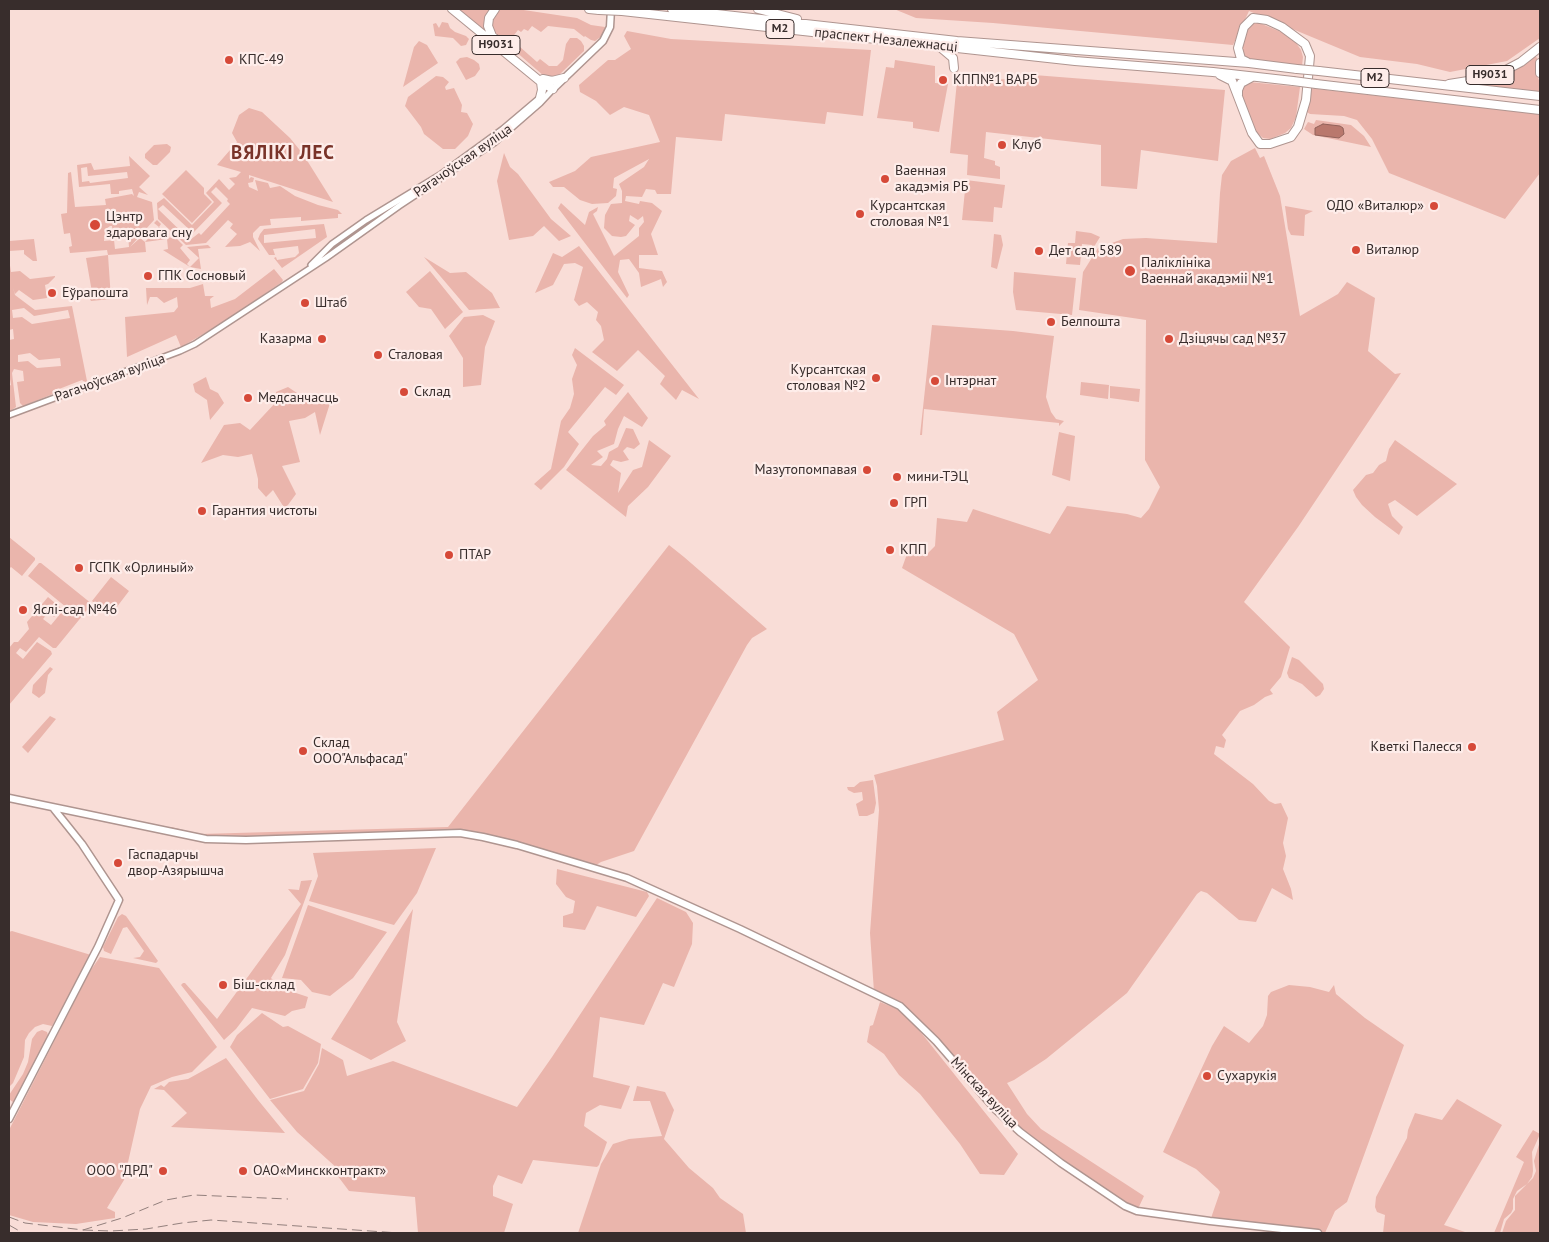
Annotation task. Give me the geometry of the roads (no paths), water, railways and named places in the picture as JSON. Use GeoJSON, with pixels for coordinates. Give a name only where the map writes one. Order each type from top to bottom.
{"type":"FeatureCollection","features":[{"type":"Feature","properties":{"kind":"highway","name":"Н9031"},"geometry":{"type":"LineString","coordinates":[[452,9],[553,89]]}},
{"type":"Feature","properties":{"kind":"highway","name":"Н9031"},"geometry":{"type":"LineString","coordinates":[[495,9],[490,15],[488,22],[489,31],[492,36],[542,80]]}},
{"type":"Feature","properties":{"kind":"highway","name":"праспект Незалежнасці"},"geometry":{"type":"LineString","coordinates":[[589,9],[1064,60],[1213,72]]}},
{"type":"Feature","properties":{"kind":"highway","name":"праспект Незалежнасці"},"geometry":{"type":"LineString","coordinates":[[672,9],[957,41],[1222,61]]}},
{"type":"Feature","properties":{"kind":"highway"},"geometry":{"type":"LineString","coordinates":[[758,9],[825,26]]}},
{"type":"Feature","properties":{"kind":"highway"},"geometry":{"type":"LineString","coordinates":[[1213,72],[1232,81],[1252,133],[1260,144],[1275,143],[1291,137],[1297,131],[1306,100],[1310,56],[1305,44],[1282,27],[1257,18],[1250,20],[1244,26],[1238,48],[1230,58],[1222,61]]}},
{"type":"Feature","properties":{"kind":"highway"},"geometry":{"type":"LineString","coordinates":[[939,46],[953,58],[954,68],[959,56],[972,50]]}},
{"type":"Feature","properties":{"kind":"highway","name":"Н9031"},"geometry":{"type":"LineString","coordinates":[[1432,84],[1468,81],[1502,72],[1521,62],[1540,47]]}},
{"type":"Feature","properties":{"kind":"highway"},"geometry":{"type":"LineString","coordinates":[[1238,48],[1241,58],[1249,63]]}},
{"type":"Feature","properties":{"kind":"highway","name":"М2"},"geometry":{"type":"LineString","coordinates":[[1222,61],[1540,96]]}},
{"type":"Feature","properties":{"kind":"highway"},"geometry":{"type":"LineString","coordinates":[[1540,63],[1540,73]]}},
{"type":"Feature","properties":{"kind":"highway","name":"М2"},"geometry":{"type":"LineString","coordinates":[[1213,72],[1540,110]]}},
{"type":"Feature","properties":{"kind":"highway"},"geometry":{"type":"LineString","coordinates":[[1238,95],[1241,83],[1255,76]]}},
{"type":"Feature","properties":{"kind":"highway"},"geometry":{"type":"LineString","coordinates":[[540,98],[542,80],[556,81],[564,78]]}},
{"type":"Feature","properties":{"kind":"main road","name":"Рагачоўская вуліца"},"geometry":{"type":"LineString","coordinates":[[553,89],[607,36],[610,27],[611,9]]}},
{"type":"Feature","properties":{"kind":"main road","name":"Мінская вуліца"},"geometry":{"type":"LineString","coordinates":[[9,798],[206,839],[246,840],[451,833],[470,835],[517,845],[626,878],[669,896],[900,1006],[918,1022],[996,1110],[1020,1132],[1061,1164],[1125,1206],[1138,1210],[1202,1220],[1318,1233]]}},
{"type":"Feature","properties":{"kind":"main road"},"geometry":{"type":"LineString","coordinates":[[9,1119],[102,939],[119,900],[82,844],[53,808]]}},
{"type":"Feature","properties":{"kind":"street","name":"Рагачоўская вуліца"},"geometry":{"type":"LineString","coordinates":[[308,268],[332,244],[366,220],[440,175],[504,129],[553,89]]}},
{"type":"Feature","properties":{"kind":"street","name":"Рагачоўская вуліца"},"geometry":{"type":"LineString","coordinates":[[9,415],[189,348],[308,268],[326,258],[494,142],[540,103],[553,89]]}},
{"type":"Feature","properties":{"kind":"railway"},"geometry":{"type":"LineString","coordinates":[[9,1217],[25,1223],[83,1230],[122,1218],[166,1200],[194,1195],[288,1199]]}},
{"type":"Feature","properties":{"kind":"railway"},"geometry":{"type":"LineString","coordinates":[[83,1230],[146,1229],[211,1220],[399,1233]]}},
{"type":"Feature","properties":{"kind":"railway"},"geometry":{"type":"LineString","coordinates":[[9,1225],[23,1233]]}},
{"type":"Feature","properties":{"kind":"place","name":"КПС-49"},"geometry":{"type":"Point","coordinates":[229,60]}},
{"type":"Feature","properties":{"kind":"place","name":"КПП№1 ВАРБ"},"geometry":{"type":"Point","coordinates":[943,80]}},
{"type":"Feature","properties":{"kind":"place","name":"Клуб"},"geometry":{"type":"Point","coordinates":[1002,145]}},
{"type":"Feature","properties":{"kind":"place","name":"Ваенная акадэмія РБ"},"geometry":{"type":"Point","coordinates":[885,179]}},
{"type":"Feature","properties":{"kind":"place","name":"ОДО «Виталюр»"},"geometry":{"type":"Point","coordinates":[1434,206]}},
{"type":"Feature","properties":{"kind":"place","name":"Курсантская столовая №1"},"geometry":{"type":"Point","coordinates":[860,214]}},
{"type":"Feature","properties":{"kind":"place","name":"Цэнтр здаровага сну"},"geometry":{"type":"Point","coordinates":[95,225]}},
{"type":"Feature","properties":{"kind":"place","name":"Виталюр"},"geometry":{"type":"Point","coordinates":[1356,250]}},
{"type":"Feature","properties":{"kind":"place","name":"Дет сад 589"},"geometry":{"type":"Point","coordinates":[1039,251]}},
{"type":"Feature","properties":{"kind":"place","name":"Паліклініка Ваеннай акадэміі №1"},"geometry":{"type":"Point","coordinates":[1130,271]}},
{"type":"Feature","properties":{"kind":"place","name":"ГПК Сосновый"},"geometry":{"type":"Point","coordinates":[148,276]}},
{"type":"Feature","properties":{"kind":"place","name":"Еўрапошта"},"geometry":{"type":"Point","coordinates":[52,293]}},
{"type":"Feature","properties":{"kind":"place","name":"Штаб"},"geometry":{"type":"Point","coordinates":[305,303]}},
{"type":"Feature","properties":{"kind":"place","name":"Белпошта"},"geometry":{"type":"Point","coordinates":[1051,322]}},
{"type":"Feature","properties":{"kind":"place","name":"Казарма"},"geometry":{"type":"Point","coordinates":[322,339]}},
{"type":"Feature","properties":{"kind":"place","name":"Дзіцячы сад №37"},"geometry":{"type":"Point","coordinates":[1169,339]}},
{"type":"Feature","properties":{"kind":"place","name":"Сталовая"},"geometry":{"type":"Point","coordinates":[378,355]}},
{"type":"Feature","properties":{"kind":"place","name":"Курсантская столовая №2"},"geometry":{"type":"Point","coordinates":[876,378]}},
{"type":"Feature","properties":{"kind":"place","name":"Інтэрнат"},"geometry":{"type":"Point","coordinates":[935,381]}},
{"type":"Feature","properties":{"kind":"place","name":"Склад"},"geometry":{"type":"Point","coordinates":[404,392]}},
{"type":"Feature","properties":{"kind":"place","name":"Медсанчасць"},"geometry":{"type":"Point","coordinates":[248,398]}},
{"type":"Feature","properties":{"kind":"place","name":"Мазутопомпавая"},"geometry":{"type":"Point","coordinates":[867,470]}},
{"type":"Feature","properties":{"kind":"place","name":"мини-ТЭЦ"},"geometry":{"type":"Point","coordinates":[897,477]}},
{"type":"Feature","properties":{"kind":"place","name":"ГРП"},"geometry":{"type":"Point","coordinates":[894,503]}},
{"type":"Feature","properties":{"kind":"place","name":"Гарантия чистоты"},"geometry":{"type":"Point","coordinates":[202,511]}},
{"type":"Feature","properties":{"kind":"place","name":"КПП"},"geometry":{"type":"Point","coordinates":[890,550]}},
{"type":"Feature","properties":{"kind":"place","name":"ПТАР"},"geometry":{"type":"Point","coordinates":[449,555]}},
{"type":"Feature","properties":{"kind":"place","name":"ГСПК «Орлиный»"},"geometry":{"type":"Point","coordinates":[79,568]}},
{"type":"Feature","properties":{"kind":"place","name":"Яслі-сад №46"},"geometry":{"type":"Point","coordinates":[23,610]}},
{"type":"Feature","properties":{"kind":"place","name":"Кветкі Палесся"},"geometry":{"type":"Point","coordinates":[1472,747]}},
{"type":"Feature","properties":{"kind":"place","name":"Склад ООО\"Альфасад\""},"geometry":{"type":"Point","coordinates":[303,751]}},
{"type":"Feature","properties":{"kind":"place","name":"Гаспадарчы двор-Азярышча"},"geometry":{"type":"Point","coordinates":[118,863]}},
{"type":"Feature","properties":{"kind":"place","name":"Біш-склад"},"geometry":{"type":"Point","coordinates":[223,985]}},
{"type":"Feature","properties":{"kind":"place","name":"Сухарукія"},"geometry":{"type":"Point","coordinates":[1207,1076]}},
{"type":"Feature","properties":{"kind":"place","name":"ООО \"ДРД\""},"geometry":{"type":"Point","coordinates":[163,1171]}},
{"type":"Feature","properties":{"kind":"place","name":"ОАО«Минскконтракт»"},"geometry":{"type":"Point","coordinates":[243,1171]}},
{"type":"Feature","properties":{"kind":"district","name":"ВЯЛІКІ ЛЕС"},"geometry":{"type":"Point","coordinates":[283,154]}}]}
